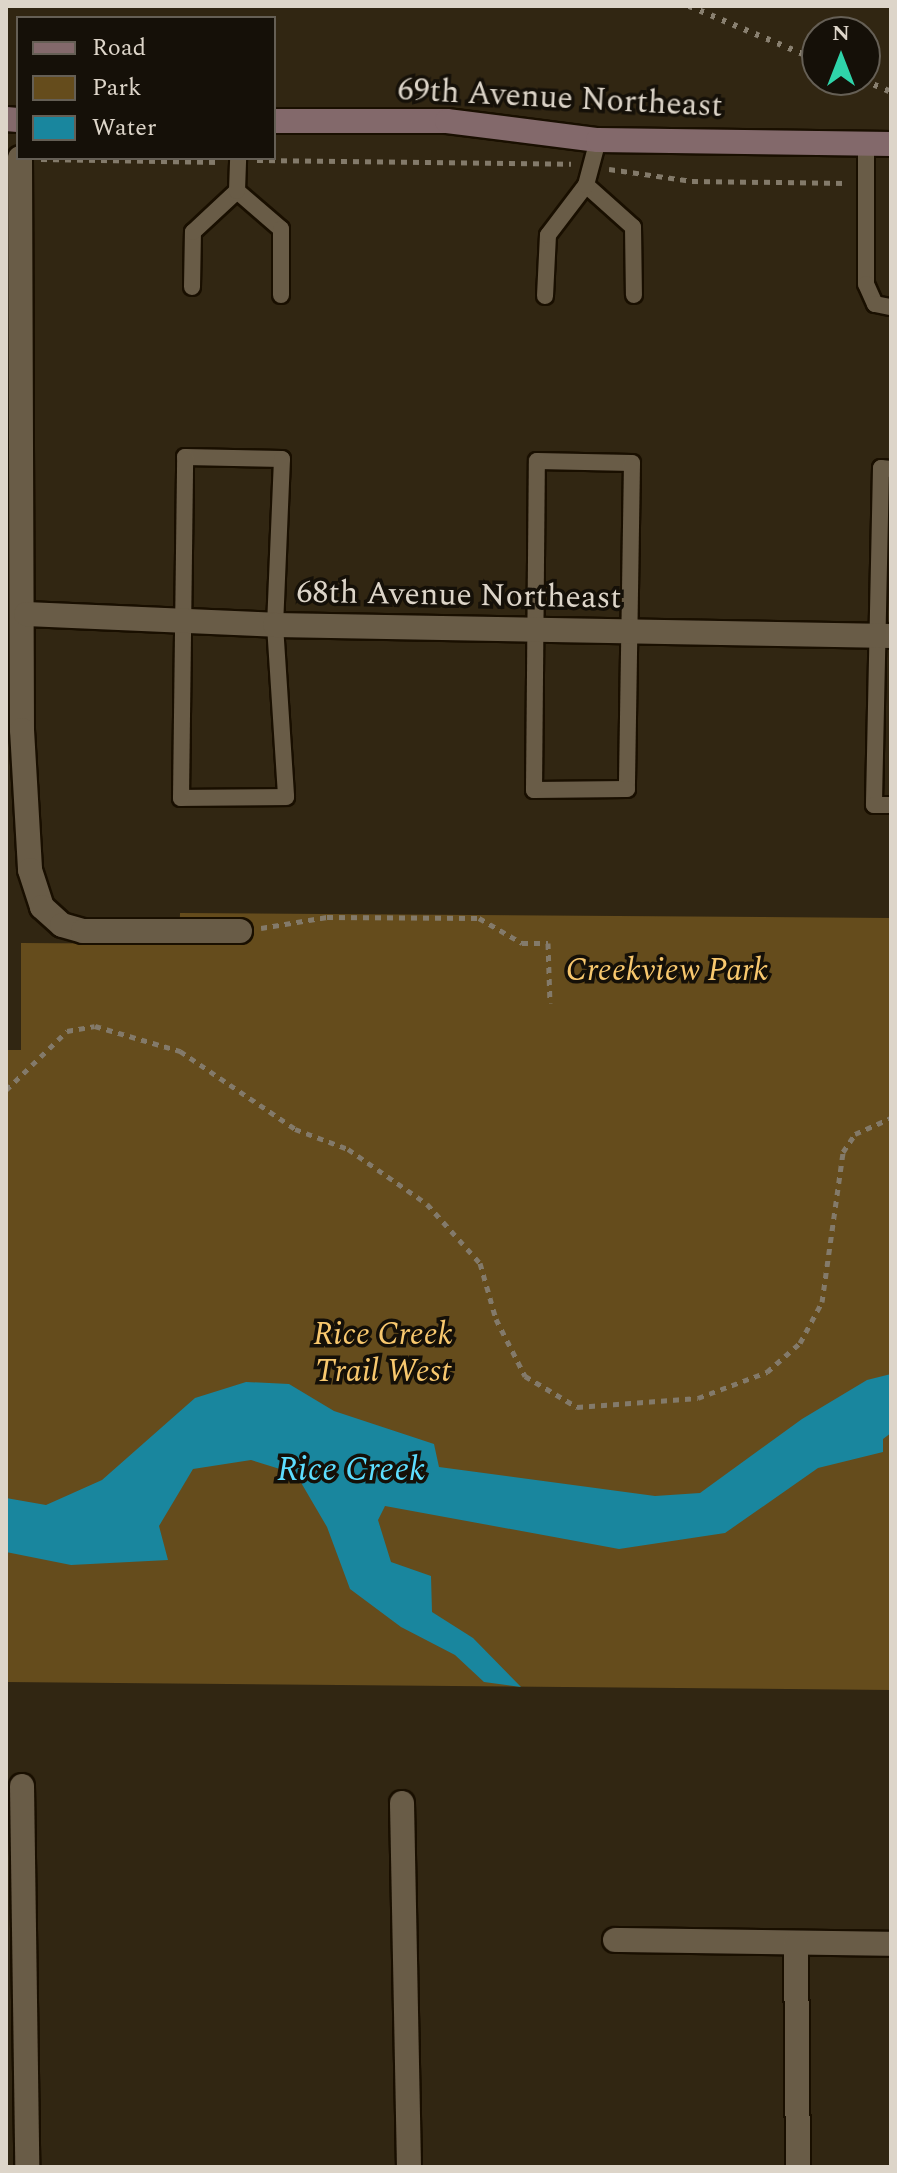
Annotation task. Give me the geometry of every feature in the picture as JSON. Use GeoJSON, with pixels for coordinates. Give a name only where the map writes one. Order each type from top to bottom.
{"type":"FeatureCollection","features":[{"type":"Feature","properties":{"kind":"street","name":"69th Avenue Northeast"},"geometry":{"type":"LineString","coordinates":[[276,121],[447,121],[598,140],[891,144]]}},
{"type":"Feature","properties":{"kind":"street"},"geometry":{"type":"LineString","coordinates":[[29,160],[14,326],[26,614],[14,730],[30,870],[42,907],[62,925],[83,931],[240,931]]}},
{"type":"Feature","properties":{"kind":"street","name":"68th Avenue Northeast"},"geometry":{"type":"LineString","coordinates":[[26,614],[275,625],[534,627],[884,636]]}},
{"type":"Feature","properties":{"kind":"street"},"geometry":{"type":"LineString","coordinates":[[22,1786],[15,1890],[27,2167]]}},
{"type":"Feature","properties":{"kind":"street"},"geometry":{"type":"LineString","coordinates":[[402,1803],[409,2167]]}},
{"type":"Feature","properties":{"kind":"street"},"geometry":{"type":"LineString","coordinates":[[615,1940],[891,1944]]}},
{"type":"Feature","properties":{"kind":"street"},"geometry":{"type":"LineString","coordinates":[[796,1943],[798,2167]]}},
{"type":"Feature","properties":{"kind":"lane"},"geometry":{"type":"LineString","coordinates":[[545,296],[548,235],[586,185],[598,140]]}},
{"type":"Feature","properties":{"kind":"lane"},"geometry":{"type":"LineString","coordinates":[[866,144],[866,284],[875,304],[891,307]]}},
{"type":"Feature","properties":{"kind":"lane"},"geometry":{"type":"LineString","coordinates":[[192,287],[193,232],[237,191],[238,160]]}},
{"type":"Feature","properties":{"kind":"lane"},"geometry":{"type":"LineString","coordinates":[[586,185],[633,227],[634,295]]}},
{"type":"Feature","properties":{"kind":"lane"},"geometry":{"type":"LineString","coordinates":[[237,191],[281,229],[281,295]]}},
{"type":"Feature","properties":{"kind":"lane"},"geometry":{"type":"LineString","coordinates":[[185,457],[282,459],[275,625],[286,797],[181,798],[182,621],[185,457]]}},
{"type":"Feature","properties":{"kind":"lane"},"geometry":{"type":"LineString","coordinates":[[537,461],[632,463],[625,630],[627,789],[534,790],[537,461]]}},
{"type":"Feature","properties":{"kind":"lane"},"geometry":{"type":"LineString","coordinates":[[891,469],[881,468],[884,636],[874,805],[891,805]]}},
{"type":"Feature","properties":{"kind":"path"},"geometry":{"type":"LineString","coordinates":[[276,160],[591,166],[692,181],[847,183]]}},
{"type":"Feature","properties":{"kind":"path"},"geometry":{"type":"LineString","coordinates":[[240,931],[327,917],[479,918],[522,943],[548,943],[550,1003]]}},
{"type":"Feature","properties":{"kind":"path"},"geometry":{"type":"LineString","coordinates":[[6,1090],[67,1031],[95,1026],[180,1051],[295,1129],[348,1149],[427,1204],[480,1263],[496,1319],[525,1376],[577,1407],[698,1398],[767,1372],[800,1343],[822,1302],[843,1152],[855,1134],[891,1118]]}},
{"type":"Feature","properties":{"kind":"green space","name":"Rice Creek Trail West"},"geometry":{"type":"Polygon","coordinates":[[[180,913],[891,918],[891,1690],[6,1682],[6,1050],[21,1050],[21,943],[179,944],[180,913]]]}},
{"type":"Feature","properties":{"kind":"water","name":"Rice Creek"},"geometry":{"type":"Polygon","coordinates":[[[891,1374],[891,1433],[883,1439],[883,1452],[818,1468],[725,1533],[619,1549],[385,1506],[378,1520],[391,1562],[431,1576],[432,1612],[473,1638],[521,1687],[484,1682],[455,1655],[401,1627],[350,1589],[327,1527],[296,1474],[251,1460],[193,1469],[159,1526],[168,1560],[71,1565],[6,1552],[6,1498],[46,1505],[102,1480],[195,1398],[246,1382],[289,1384],[334,1411],[434,1444],[439,1467],[655,1496],[700,1493],[802,1419],[867,1380],[891,1374]]]}},
{"type":"Feature","properties":{"kind":"railway"},"geometry":{"type":"LineString","coordinates":[[689,6],[801,53]]}},
{"type":"Feature","properties":{"kind":"railway"},"geometry":{"type":"LineString","coordinates":[[881,88],[891,92]]}},
{"type":"Feature","properties":{"kind":"park label","name":"Creekview Park"},"geometry":{"type":"Point","coordinates":[667,971]}}]}
